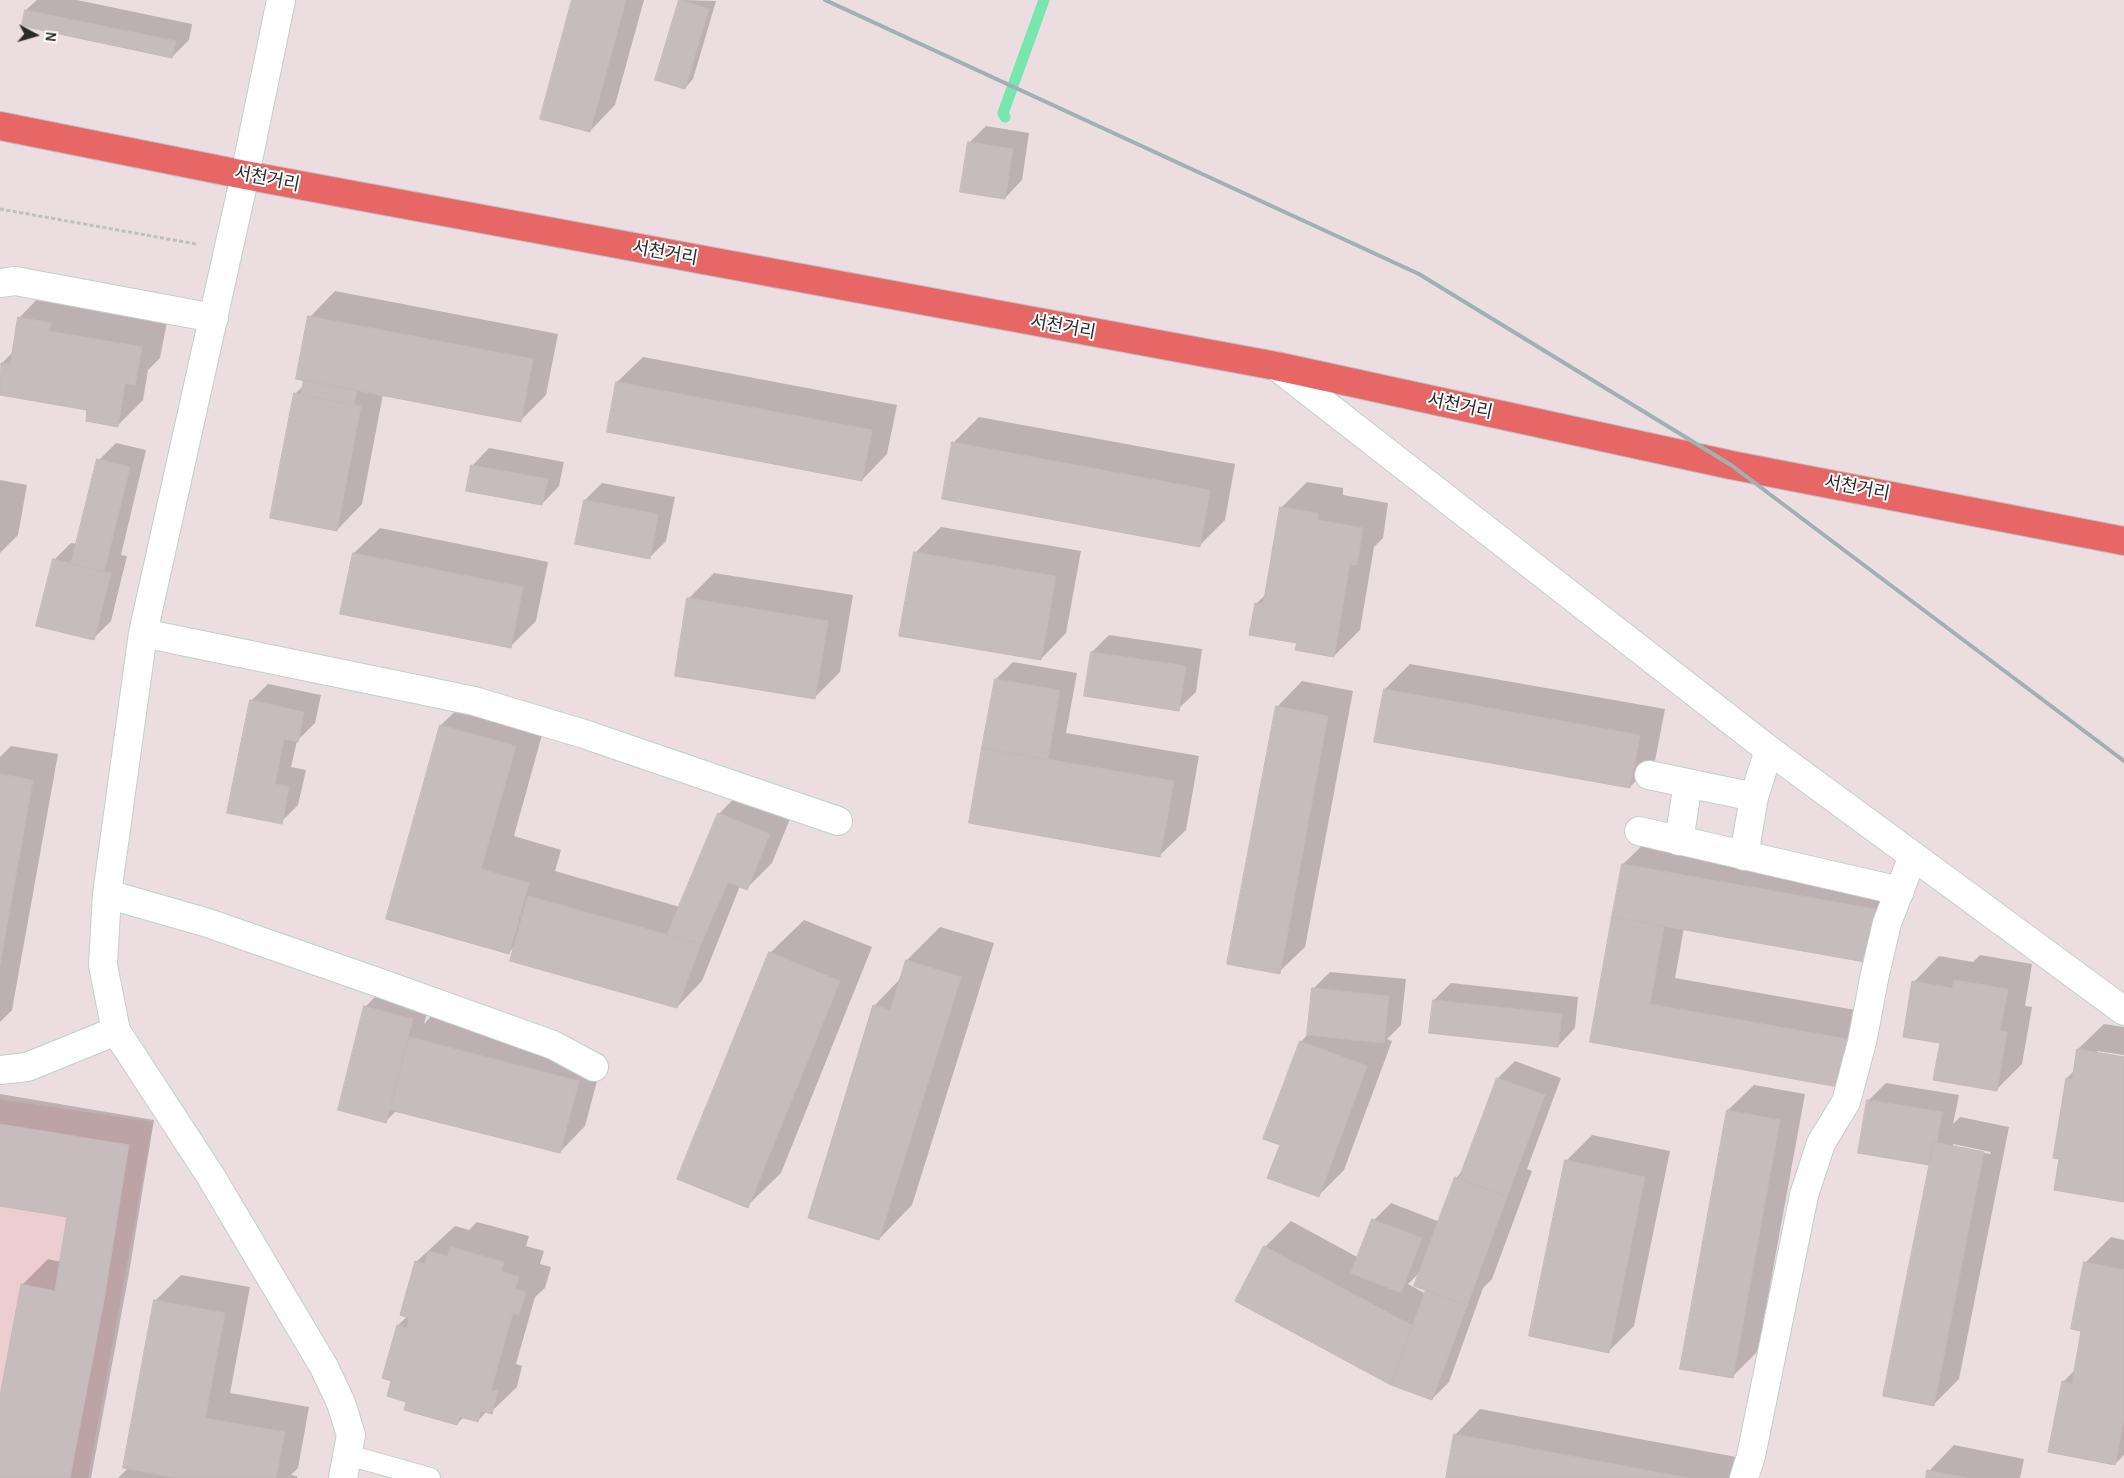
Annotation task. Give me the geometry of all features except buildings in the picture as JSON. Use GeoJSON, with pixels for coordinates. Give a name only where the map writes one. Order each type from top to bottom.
{"type":"FeatureCollection","features":[{"type":"Feature","properties":{"kind":"main road","name":"서천거리"},"geometry":{"type":"LineString","coordinates":[[0,126],[245,175],[1276,366],[1731,465],[2124,541]]}},
{"type":"Feature","properties":{"kind":"street"},"geometry":{"type":"LineString","coordinates":[[281,0],[214,318],[143,633],[107,894],[103,965],[116,1031],[210,1175],[324,1367],[341,1403],[351,1435],[346,1466]]}},
{"type":"Feature","properties":{"kind":"street"},"geometry":{"type":"LineString","coordinates":[[0,282],[15,282],[214,318]]}},
{"type":"Feature","properties":{"kind":"street"},"geometry":{"type":"LineString","coordinates":[[1276,366],[1769,750],[2124,1011]]}},
{"type":"Feature","properties":{"kind":"street"},"geometry":{"type":"LineString","coordinates":[[143,633],[474,701],[584,734],[838,821]]}},
{"type":"Feature","properties":{"kind":"street"},"geometry":{"type":"LineString","coordinates":[[1744,856],[1754,797],[1769,750]]}},
{"type":"Feature","properties":{"kind":"street"},"geometry":{"type":"LineString","coordinates":[[1649,775],[1754,797]]}},
{"type":"Feature","properties":{"kind":"street"},"geometry":{"type":"LineString","coordinates":[[1679,841],[1688,783]]}},
{"type":"Feature","properties":{"kind":"street"},"geometry":{"type":"LineString","coordinates":[[1639,831],[1900,891]]}},
{"type":"Feature","properties":{"kind":"street"},"geometry":{"type":"LineString","coordinates":[[1744,1478],[1751,1456],[1804,1195],[1821,1143],[1846,1102],[1862,1042],[1887,923],[1913,856]]}},
{"type":"Feature","properties":{"kind":"street"},"geometry":{"type":"LineString","coordinates":[[107,894],[208,923],[380,983],[553,1045],[594,1067]]}},
{"type":"Feature","properties":{"kind":"street"},"geometry":{"type":"LineString","coordinates":[[0,1070],[28,1067],[116,1031]]}},
{"type":"Feature","properties":{"kind":"lane"},"geometry":{"type":"LineString","coordinates":[[346,1466],[430,1478]]}},
{"type":"Feature","properties":{"kind":"path"},"geometry":{"type":"LineString","coordinates":[[0,209],[229,249]]}},
{"type":"Feature","properties":{"kind":"shaded area"},"geometry":{"type":"Polygon","coordinates":[[[0,1099],[153,1122],[88,1478],[0,1478],[0,1099]]]}},
{"type":"Feature","properties":{"kind":"waterway"},"geometry":{"type":"LineString","coordinates":[[1005,117],[1003,113],[1044,0]]}},
{"type":"Feature","properties":{"kind":"railway"},"geometry":{"type":"LineString","coordinates":[[825,0],[1419,274],[1731,465],[2124,761]]}}]}
